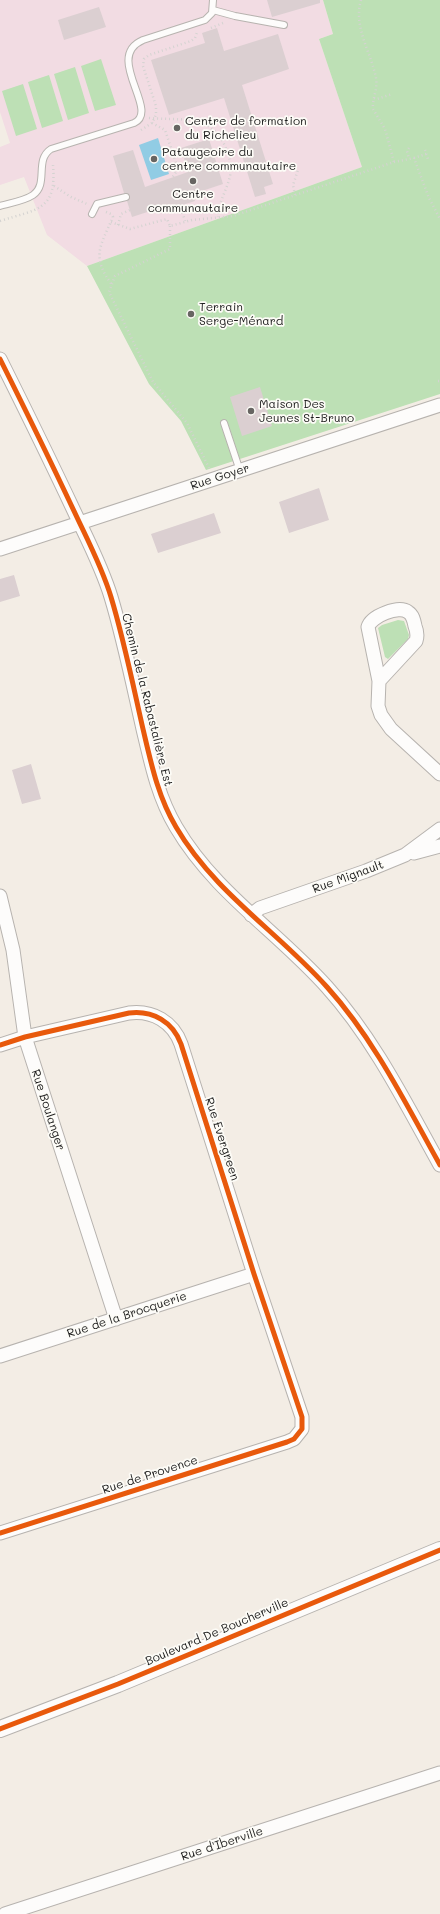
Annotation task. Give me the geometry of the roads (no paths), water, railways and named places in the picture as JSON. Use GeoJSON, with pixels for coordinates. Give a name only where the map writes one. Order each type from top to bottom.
{"type":"FeatureCollection","features":[{"type":"Feature","properties":{"kind":"street","name":"Chemin de la Rabastalière Est"},"geometry":{"type":"LineString","coordinates":[[0,358],[100,567],[111,597],[153,771],[166,808],[176,828],[198,859],[251,915],[318,976],[352,1016],[384,1066],[440,1165]]}},
{"type":"Feature","properties":{"kind":"street","name":"Rue Goyer"},"geometry":{"type":"LineString","coordinates":[[0,549],[440,405]]}},
{"type":"Feature","properties":{"kind":"street"},"geometry":{"type":"LineString","coordinates":[[379,681],[416,641],[417,634],[414,621],[412,616],[406,610],[400,610],[372,619],[367,630],[379,681],[378,706],[385,722],[440,774]]}},
{"type":"Feature","properties":{"kind":"street","name":"Rue Mignault"},"geometry":{"type":"LineString","coordinates":[[251,915],[260,908],[405,856],[440,829]]}},
{"type":"Feature","properties":{"kind":"street"},"geometry":{"type":"LineString","coordinates":[[405,856],[440,846]]}},
{"type":"Feature","properties":{"kind":"street","name":"Rue Boulanger"},"geometry":{"type":"LineString","coordinates":[[0,896],[14,950],[25,1037],[116,1319]]}},
{"type":"Feature","properties":{"kind":"street","name":"Rue Evergreen"},"geometry":{"type":"LineString","coordinates":[[0,1045],[25,1037],[110,1016],[135,1012],[153,1015],[163,1020],[172,1028],[181,1044],[254,1274],[298,1401],[302,1417],[302,1430]]}},
{"type":"Feature","properties":{"kind":"street","name":"Rue de la Brocquerie"},"geometry":{"type":"LineString","coordinates":[[0,1356],[254,1274]]}},
{"type":"Feature","properties":{"kind":"street","name":"Rue de Provence"},"geometry":{"type":"LineString","coordinates":[[0,1533],[287,1442],[294,1438],[302,1430]]}},
{"type":"Feature","properties":{"kind":"street","name":"Boulevard De Boucherville"},"geometry":{"type":"LineString","coordinates":[[0,1729],[118,1684],[440,1550]]}},
{"type":"Feature","properties":{"kind":"street","name":"Rue d'Iberville"},"geometry":{"type":"LineString","coordinates":[[5,1914],[440,1773]]}},
{"type":"Feature","properties":{"kind":"lane"},"geometry":{"type":"LineString","coordinates":[[0,206],[29,197],[38,191],[41,184],[43,160],[51,149],[134,122],[141,117],[141,108],[128,62],[130,50],[143,40],[205,20],[213,10],[213,0]]}},
{"type":"Feature","properties":{"kind":"lane"},"geometry":{"type":"LineString","coordinates":[[213,10],[284,24]]}},
{"type":"Feature","properties":{"kind":"lane"},"geometry":{"type":"LineString","coordinates":[[92,214],[97,204],[126,197]]}},
{"type":"Feature","properties":{"kind":"lane"},"geometry":{"type":"LineString","coordinates":[[224,423],[240,471]]}},
{"type":"Feature","properties":{"kind":"water","name":"Pataugeoire du centre communautaire"},"geometry":{"type":"Polygon","coordinates":[[[158,138],[169,174],[151,180],[139,145],[158,138]]]}},
{"type":"Feature","properties":{"kind":"place","name":"Centre de formation du Richelieu"},"geometry":{"type":"Point","coordinates":[177,128]}},
{"type":"Feature","properties":{"kind":"place","name":"Pataugeoire du centre communautaire"},"geometry":{"type":"Point","coordinates":[154,159]}},
{"type":"Feature","properties":{"kind":"place","name":"Centre communautaire"},"geometry":{"type":"Point","coordinates":[193,181]}},
{"type":"Feature","properties":{"kind":"place","name":"Terrain Serge-Ménard"},"geometry":{"type":"Point","coordinates":[191,314]}},
{"type":"Feature","properties":{"kind":"place","name":"Maison Des Jeunes St-Bruno"},"geometry":{"type":"Point","coordinates":[251,411]}}]}
